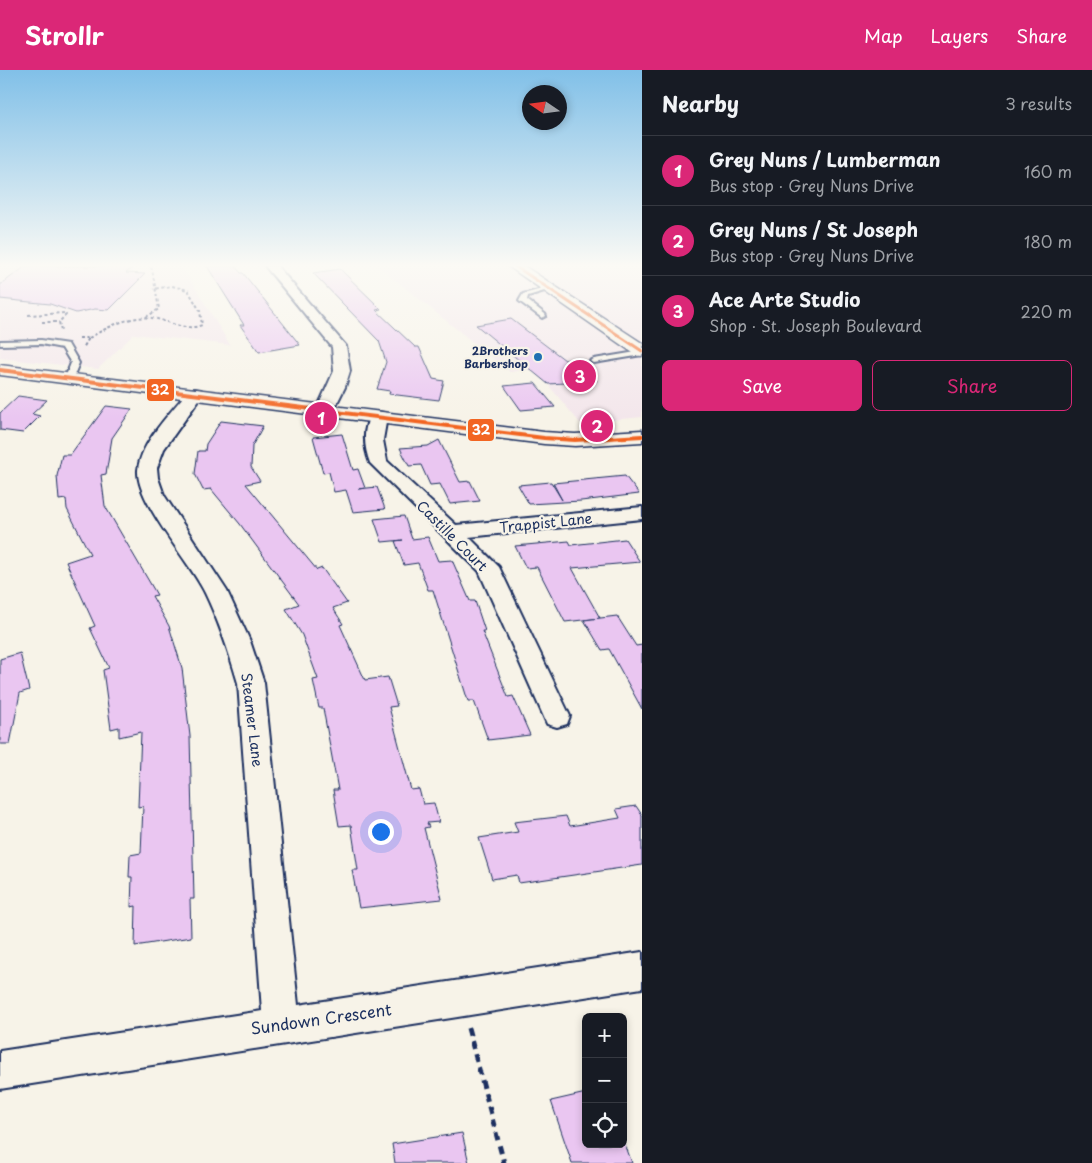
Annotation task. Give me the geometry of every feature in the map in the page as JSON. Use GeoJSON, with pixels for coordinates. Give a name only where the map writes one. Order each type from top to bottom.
{"type":"FeatureCollection","features":[{"type":"Feature","properties":{"kind":"street"},"geometry":{"type":"LineString","coordinates":[[314,317],[339,346],[343,356],[344,368],[325,410]]}},
{"type":"Feature","properties":{"kind":"street"},"geometry":{"type":"LineString","coordinates":[[590,317],[642,352]]}},
{"type":"Feature","properties":{"kind":"street"},"geometry":{"type":"LineString","coordinates":[[1,371],[552,438],[593,440],[642,436]]}},
{"type":"Feature","properties":{"kind":"street","name":"Steamer Lane"},"geometry":{"type":"LineString","coordinates":[[195,394],[159,441],[148,467],[149,481],[154,495],[216,591],[238,641],[250,683],[282,1025]]}},
{"type":"Feature","properties":{"kind":"street","name":"Castille Court"},"geometry":{"type":"LineString","coordinates":[[378,417],[373,431],[373,441],[374,451],[379,464],[488,567],[557,716]]}},
{"type":"Feature","properties":{"kind":"street","name":"Trappist Lane"},"geometry":{"type":"LineString","coordinates":[[450,532],[642,513]]}},
{"type":"Feature","properties":{"kind":"street","name":"Sundown Crescent"},"geometry":{"type":"LineString","coordinates":[[0,1070],[642,970]]}},
{"type":"Feature","properties":{"kind":"lane"},"geometry":{"type":"LineString","coordinates":[[0,343],[49,343],[65,346],[71,352],[75,363],[69,378]]}},
{"type":"Feature","properties":{"kind":"lane"},"geometry":{"type":"LineString","coordinates":[[594,361],[642,352]]}},
{"type":"Feature","properties":{"kind":"path"},"geometry":{"type":"LineString","coordinates":[[42,322],[59,322],[65,317]]}},
{"type":"Feature","properties":{"kind":"path"},"geometry":{"type":"LineString","coordinates":[[89,338],[125,321],[145,317],[192,327],[202,325],[202,317]]}},
{"type":"Feature","properties":{"kind":"path"},"geometry":{"type":"LineString","coordinates":[[49,343],[59,337],[61,332],[59,322]]}},
{"type":"Feature","properties":{"kind":"path"},"geometry":{"type":"LineString","coordinates":[[460,999],[504,1163]]}},
{"type":"Feature","properties":{"kind":"shaded area"},"geometry":{"type":"Polygon","coordinates":[[[0,317],[213,317],[230,345],[134,334],[98,369],[0,358],[0,317]]]}},
{"type":"Feature","properties":{"kind":"shaded area"},"geometry":{"type":"Polygon","coordinates":[[[442,317],[642,317],[642,417],[580,423],[535,369],[510,372],[442,317]]]}},
{"type":"Feature","properties":{"kind":"building"},"geometry":{"type":"Polygon","coordinates":[[[239,317],[278,317],[300,345],[259,352],[240,325],[244,325],[239,317]]]}},
{"type":"Feature","properties":{"kind":"building"},"geometry":{"type":"Polygon","coordinates":[[[356,317],[383,317],[415,347],[419,347],[433,379],[444,381],[439,400],[389,394],[390,391],[377,389],[386,362],[379,341],[356,317]]]}},
{"type":"Feature","properties":{"kind":"building"},"geometry":{"type":"Polygon","coordinates":[[[511,319],[565,360],[579,359],[597,381],[548,384],[476,325],[511,319]]]}},
{"type":"Feature","properties":{"kind":"building"},"geometry":{"type":"Polygon","coordinates":[[[535,383],[555,407],[521,410],[504,386],[535,383]]]}},
{"type":"Feature","properties":{"kind":"building"},"geometry":{"type":"Polygon","coordinates":[[[18,396],[47,400],[32,414],[40,416],[23,433],[0,430],[0,413],[18,396]]]}},
{"type":"Feature","properties":{"kind":"building"},"geometry":{"type":"Polygon","coordinates":[[[106,406],[132,409],[112,438],[106,474],[101,475],[105,506],[157,595],[152,596],[169,626],[182,668],[190,736],[194,899],[190,899],[191,937],[135,946],[136,906],[131,907],[132,877],[129,877],[130,855],[141,853],[143,806],[138,807],[141,732],[119,737],[119,727],[111,729],[103,670],[109,668],[90,628],[95,626],[66,562],[90,554],[67,509],[66,499],[59,500],[57,476],[62,455],[70,455],[106,406]]]}},
{"type":"Feature","properties":{"kind":"building"},"geometry":{"type":"Polygon","coordinates":[[[221,421],[263,426],[252,446],[251,467],[260,481],[246,484],[317,570],[322,568],[347,603],[333,608],[343,624],[340,625],[365,680],[388,677],[397,706],[389,707],[411,790],[419,789],[423,804],[434,803],[439,822],[427,823],[429,827],[424,828],[442,899],[359,908],[352,870],[358,870],[351,825],[339,826],[333,790],[338,790],[323,708],[319,708],[313,680],[318,679],[302,635],[286,609],[299,604],[240,524],[211,489],[203,490],[195,474],[198,451],[205,451],[206,444],[221,421]]]}},
{"type":"Feature","properties":{"kind":"building"},"geometry":{"type":"Polygon","coordinates":[[[342,434],[353,470],[358,469],[365,488],[358,489],[377,487],[385,509],[353,512],[346,490],[334,492],[329,472],[323,473],[313,437],[342,434]]]}},
{"type":"Feature","properties":{"kind":"building"},"geometry":{"type":"Polygon","coordinates":[[[439,440],[460,482],[470,481],[480,501],[450,504],[440,484],[430,485],[421,465],[409,466],[400,448],[428,446],[439,440]]]}},
{"type":"Feature","properties":{"kind":"building"},"geometry":{"type":"Polygon","coordinates":[[[625,476],[639,494],[581,501],[529,504],[518,485],[551,482],[562,500],[553,483],[625,476]]]}},
{"type":"Feature","properties":{"kind":"building"},"geometry":{"type":"Polygon","coordinates":[[[404,516],[412,539],[428,537],[438,561],[452,560],[470,601],[475,601],[485,631],[482,631],[508,697],[513,696],[530,735],[488,740],[474,701],[468,701],[433,590],[428,590],[418,563],[404,565],[395,541],[403,540],[382,542],[374,519],[404,516]]]}},
{"type":"Feature","properties":{"kind":"building"},"geometry":{"type":"Polygon","coordinates":[[[625,539],[640,562],[572,568],[600,618],[565,622],[537,567],[526,568],[515,546],[569,541],[571,545],[625,539]]]}},
{"type":"Feature","properties":{"kind":"building"},"geometry":{"type":"Polygon","coordinates":[[[617,616],[636,646],[642,645],[642,709],[609,649],[602,650],[584,620],[617,616]]]}},
{"type":"Feature","properties":{"kind":"building"},"geometry":{"type":"Polygon","coordinates":[[[20,653],[29,690],[20,693],[10,744],[0,744],[0,659],[20,653]]]}},
{"type":"Feature","properties":{"kind":"building"},"geometry":{"type":"Polygon","coordinates":[[[636,806],[642,815],[642,865],[519,883],[517,875],[492,879],[479,838],[518,832],[514,822],[566,816],[570,826],[620,818],[616,809],[636,806]]]}},
{"type":"Feature","properties":{"kind":"building"},"geometry":{"type":"Polygon","coordinates":[[[582,1094],[582,1148],[626,1148],[632,1163],[572,1163],[551,1101],[582,1094]]]}},
{"type":"Feature","properties":{"kind":"building"},"geometry":{"type":"Polygon","coordinates":[[[462,1133],[469,1163],[395,1163],[392,1144],[462,1133]]]}},
{"type":"Feature","properties":{"kind":"transit line","name":"32"},"geometry":{"type":"LineString","coordinates":[[591,317],[642,351]]}},
{"type":"Feature","properties":{"kind":"transit line","name":"32"},"geometry":{"type":"LineString","coordinates":[[0,370],[544,438],[575,440],[642,436]]}},
{"type":"Feature","properties":{"kind":"place","name":"2Brothers Barbershop"},"geometry":{"type":"Point","coordinates":[538,357]}},
{"type":"Feature","properties":{"kind":"place","name":"Ace Arte Studio"},"geometry":{"type":"Point","coordinates":[580,376]}},
{"type":"Feature","properties":{"kind":"place","name":"Grey Nuns / Lumberman"},"geometry":{"type":"Point","coordinates":[321,418]}},
{"type":"Feature","properties":{"kind":"place","name":"Grey Nuns / St Joseph"},"geometry":{"type":"Point","coordinates":[597,426]}}]}
